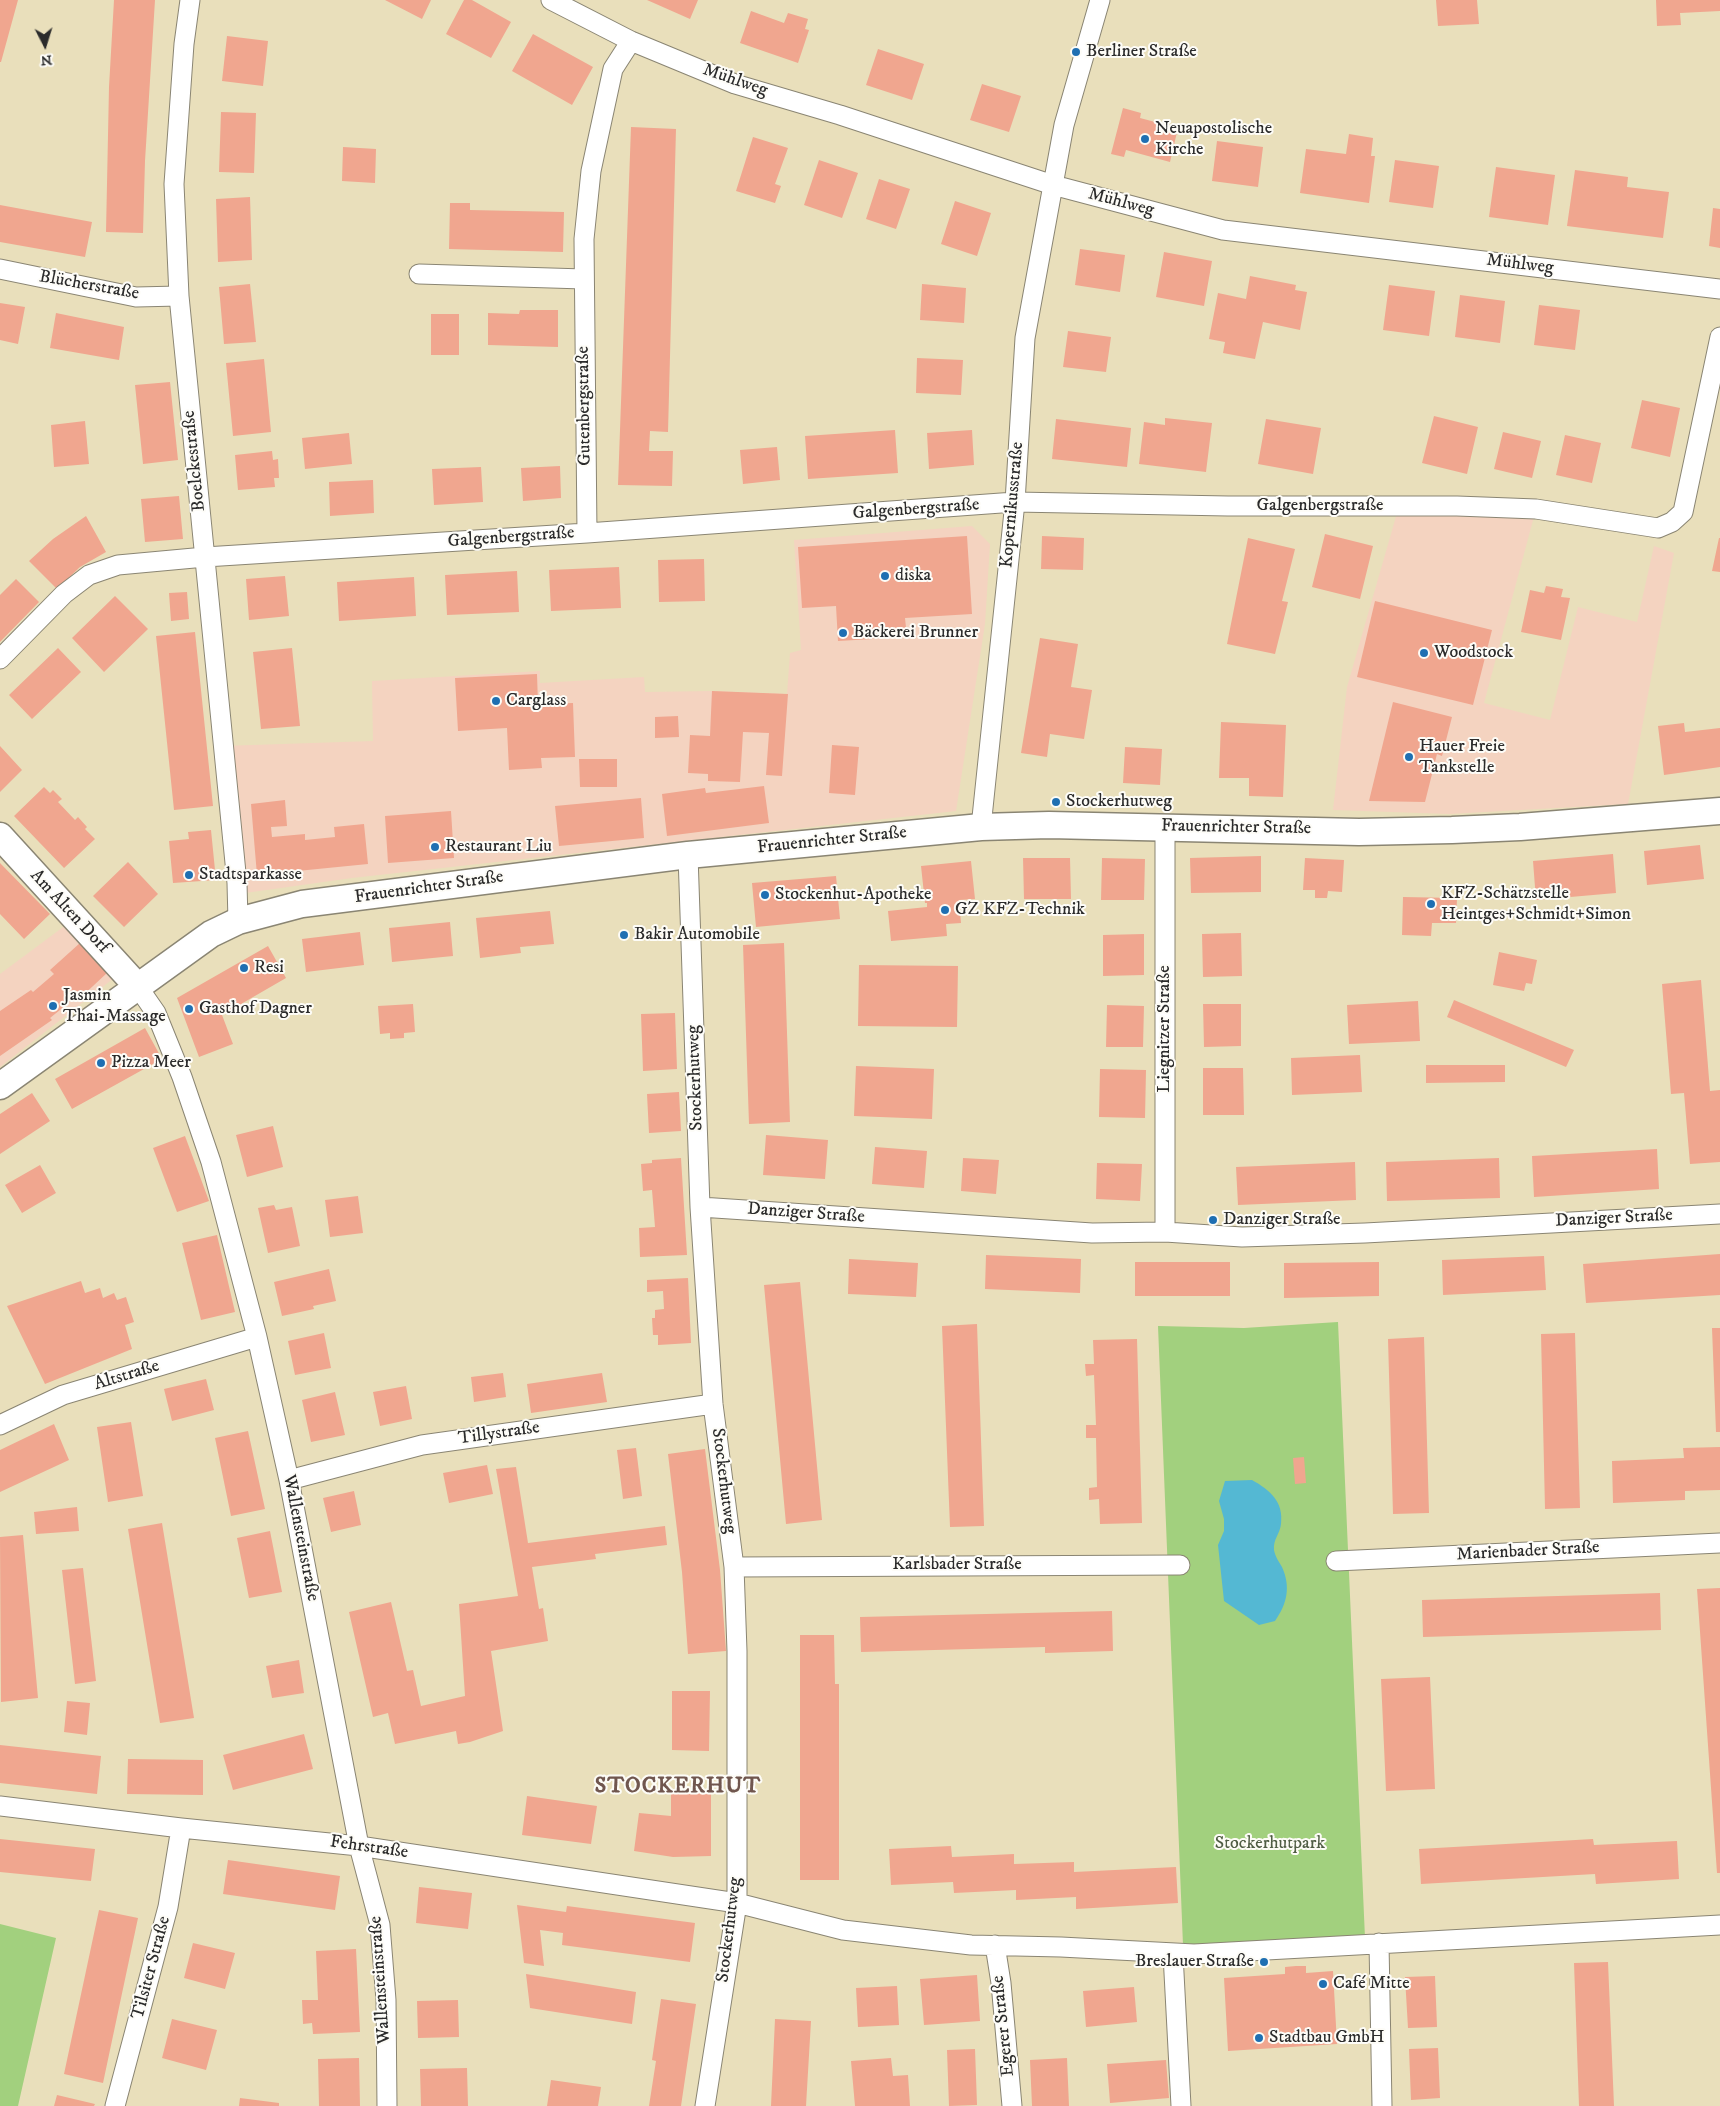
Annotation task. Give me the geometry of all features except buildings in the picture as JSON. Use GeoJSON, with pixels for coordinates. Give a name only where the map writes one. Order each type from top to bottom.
{"type":"FeatureCollection","features":[{"type":"Feature","properties":{"kind":"main road","name":"Frauenrichter Straße"},"geometry":{"type":"LineString","coordinates":[[0,1086],[211,934],[238,921],[302,904],[688,855],[981,827],[1165,827],[1359,832],[1452,830],[1530,826],[1720,811]]}},
{"type":"Feature","properties":{"kind":"main road","name":"Am Alten Dorf"},"geometry":{"type":"LineString","coordinates":[[0,836],[138,987]]}},
{"type":"Feature","properties":{"kind":"street","name":"Boelckestraße"},"geometry":{"type":"LineString","coordinates":[[190,0],[184,44],[174,184],[179,296],[222,746],[237,882],[238,921]]}},
{"type":"Feature","properties":{"kind":"street","name":"Mühlweg"},"geometry":{"type":"LineString","coordinates":[[551,0],[631,41],[735,84],[840,115],[1053,185],[1223,230],[1720,289]]}},
{"type":"Feature","properties":{"kind":"street"},"geometry":{"type":"LineString","coordinates":[[1053,185],[1064,125],[1100,0]]}},
{"type":"Feature","properties":{"kind":"street","name":"Gutenbergstraße"},"geometry":{"type":"LineString","coordinates":[[587,533],[584,239],[591,171],[613,69],[631,41]]}},
{"type":"Feature","properties":{"kind":"street","name":"Kopernikusstraße"},"geometry":{"type":"LineString","coordinates":[[981,827],[1015,502],[1025,338],[1053,185]]}},
{"type":"Feature","properties":{"kind":"street","name":"Blücherstraße"},"geometry":{"type":"LineString","coordinates":[[0,270],[136,297],[179,296]]}},
{"type":"Feature","properties":{"kind":"street"},"geometry":{"type":"LineString","coordinates":[[419,274],[584,279]]}},
{"type":"Feature","properties":{"kind":"street","name":"Galgenbergstraße"},"geometry":{"type":"LineString","coordinates":[[0,659],[64,594],[89,575],[118,565],[205,557],[587,533],[1015,502],[1228,506],[1487,507],[1536,509],[1658,528],[1672,522],[1682,512],[1720,337]]}},
{"type":"Feature","properties":{"kind":"street","name":"Liegnitzer Straße"},"geometry":{"type":"LineString","coordinates":[[1165,827],[1165,1232]]}},
{"type":"Feature","properties":{"kind":"street","name":"Stockerhutweg"},"geometry":{"type":"LineString","coordinates":[[688,855],[700,1207],[713,1404],[734,1567],[738,1651],[737,1903],[705,2106]]}},
{"type":"Feature","properties":{"kind":"street","name":"Wallensteinstraße"},"geometry":{"type":"LineString","coordinates":[[138,987],[156,1013],[182,1077],[210,1162],[257,1337],[289,1480],[359,1846],[380,1924],[386,2000],[387,2106]]}},
{"type":"Feature","properties":{"kind":"street","name":"Danziger Straße"},"geometry":{"type":"LineString","coordinates":[[700,1207],[1092,1233],[1165,1232],[1251,1237],[1365,1233],[1720,1214]]}},
{"type":"Feature","properties":{"kind":"street","name":"Altstraße"},"geometry":{"type":"LineString","coordinates":[[0,1425],[63,1395],[257,1337]]}},
{"type":"Feature","properties":{"kind":"street","name":"Tillystraße"},"geometry":{"type":"LineString","coordinates":[[289,1480],[422,1444],[713,1404]]}},
{"type":"Feature","properties":{"kind":"street","name":"Marienbader Straße"},"geometry":{"type":"LineString","coordinates":[[1336,1561],[1720,1543]]}},
{"type":"Feature","properties":{"kind":"street","name":"Karlsbader Straße"},"geometry":{"type":"LineString","coordinates":[[734,1567],[1180,1565]]}},
{"type":"Feature","properties":{"kind":"street","name":"Fehrstraße"},"geometry":{"type":"LineString","coordinates":[[0,1806],[181,1828],[359,1846],[737,1903]]}},
{"type":"Feature","properties":{"kind":"street","name":"Tilsiter Straße"},"geometry":{"type":"LineString","coordinates":[[115,2106],[168,1907],[181,1828]]}},
{"type":"Feature","properties":{"kind":"street"},"geometry":{"type":"LineString","coordinates":[[737,1903],[843,1930],[972,1945],[1061,1947],[1172,1954],[1204,1954],[1379,1943],[1720,1926]]}},
{"type":"Feature","properties":{"kind":"street"},"geometry":{"type":"LineString","coordinates":[[1379,1943],[1382,2106]]}},
{"type":"Feature","properties":{"kind":"street","name":"Egerer Straße"},"geometry":{"type":"LineString","coordinates":[[995,1946],[1001,1983],[1012,2106]]}},
{"type":"Feature","properties":{"kind":"street"},"geometry":{"type":"LineString","coordinates":[[1172,1954],[1181,2106]]}},
{"type":"Feature","properties":{"kind":"shaded area"},"geometry":{"type":"Polygon","coordinates":[[[1399,506],[1536,509],[1484,703],[1550,720],[1578,607],[1637,622],[1654,546],[1674,553],[1628,804],[1449,814],[1333,810],[1347,687],[1399,506]]]}},
{"type":"Feature","properties":{"kind":"shaded area"},"geometry":{"type":"Polygon","coordinates":[[[972,526],[990,544],[985,624],[956,811],[352,878],[238,894],[222,746],[373,741],[372,681],[540,671],[540,683],[644,677],[645,692],[712,691],[787,694],[790,653],[801,650],[794,540],[972,526]]]}},
{"type":"Feature","properties":{"kind":"shaded area"},"geometry":{"type":"Polygon","coordinates":[[[74,919],[123,971],[0,1067],[0,974],[74,919]]]}},
{"type":"Feature","properties":{"kind":"green space","name":"Stockerhutpark"},"geometry":{"type":"Polygon","coordinates":[[[1338,1322],[1365,1938],[1183,1945],[1158,1326],[1244,1328],[1338,1322]]]}},
{"type":"Feature","properties":{"kind":"green space"},"geometry":{"type":"Polygon","coordinates":[[[0,1924],[56,1938],[18,2106],[0,2106],[0,1924]]]}},
{"type":"Feature","properties":{"kind":"water"},"geometry":{"type":"Polygon","coordinates":[[[1252,1480],[1270,1493],[1280,1509],[1281,1524],[1274,1550],[1285,1574],[1287,1588],[1285,1602],[1275,1621],[1259,1625],[1224,1601],[1218,1545],[1224,1531],[1224,1519],[1219,1501],[1225,1481],[1252,1480]]]}},
{"type":"Feature","properties":{"kind":"place","name":"Berliner Straße"},"geometry":{"type":"Point","coordinates":[1076,52]}},
{"type":"Feature","properties":{"kind":"place","name":"Neuapostolische Kirche"},"geometry":{"type":"Point","coordinates":[1145,139]}},
{"type":"Feature","properties":{"kind":"place","name":"diska"},"geometry":{"type":"Point","coordinates":[885,576]}},
{"type":"Feature","properties":{"kind":"place","name":"Bäckerei Brunner"},"geometry":{"type":"Point","coordinates":[843,633]}},
{"type":"Feature","properties":{"kind":"place","name":"Woodstock"},"geometry":{"type":"Point","coordinates":[1424,653]}},
{"type":"Feature","properties":{"kind":"place","name":"Carglass"},"geometry":{"type":"Point","coordinates":[496,701]}},
{"type":"Feature","properties":{"kind":"place","name":"Hauer Freie Tankstelle"},"geometry":{"type":"Point","coordinates":[1409,757]}},
{"type":"Feature","properties":{"kind":"place","name":"Stockerhutweg"},"geometry":{"type":"Point","coordinates":[1056,802]}},
{"type":"Feature","properties":{"kind":"place","name":"Restaurant Liu"},"geometry":{"type":"Point","coordinates":[435,847]}},
{"type":"Feature","properties":{"kind":"place","name":"Stadtsparkasse"},"geometry":{"type":"Point","coordinates":[189,875]}},
{"type":"Feature","properties":{"kind":"place","name":"Stockenhut-Apotheke"},"geometry":{"type":"Point","coordinates":[765,895]}},
{"type":"Feature","properties":{"kind":"place","name":"KFZ-Schätzstelle Heintges+Schmidt+Simon"},"geometry":{"type":"Point","coordinates":[1431,904]}},
{"type":"Feature","properties":{"kind":"place","name":"GZ KFZ-Technik"},"geometry":{"type":"Point","coordinates":[945,910]}},
{"type":"Feature","properties":{"kind":"place","name":"Bakir Automobile"},"geometry":{"type":"Point","coordinates":[624,935]}},
{"type":"Feature","properties":{"kind":"place","name":"Resi"},"geometry":{"type":"Point","coordinates":[244,968]}},
{"type":"Feature","properties":{"kind":"place","name":"Jasmin Thai-Massage"},"geometry":{"type":"Point","coordinates":[53,1006]}},
{"type":"Feature","properties":{"kind":"place","name":"Gasthof Dagner"},"geometry":{"type":"Point","coordinates":[189,1009]}},
{"type":"Feature","properties":{"kind":"place","name":"Pizza Meer"},"geometry":{"type":"Point","coordinates":[101,1063]}},
{"type":"Feature","properties":{"kind":"place","name":"Danziger Straße"},"geometry":{"type":"Point","coordinates":[1213,1220]}},
{"type":"Feature","properties":{"kind":"place","name":"Breslauer Straße"},"geometry":{"type":"Point","coordinates":[1264,1962]}},
{"type":"Feature","properties":{"kind":"place","name":"Café Mitte"},"geometry":{"type":"Point","coordinates":[1323,1984]}},
{"type":"Feature","properties":{"kind":"place","name":"Stadtbau GmbH"},"geometry":{"type":"Point","coordinates":[1259,2038]}},
{"type":"Feature","properties":{"kind":"district","name":"STOCKERHUT"},"geometry":{"type":"Point","coordinates":[678,1787]}}]}
